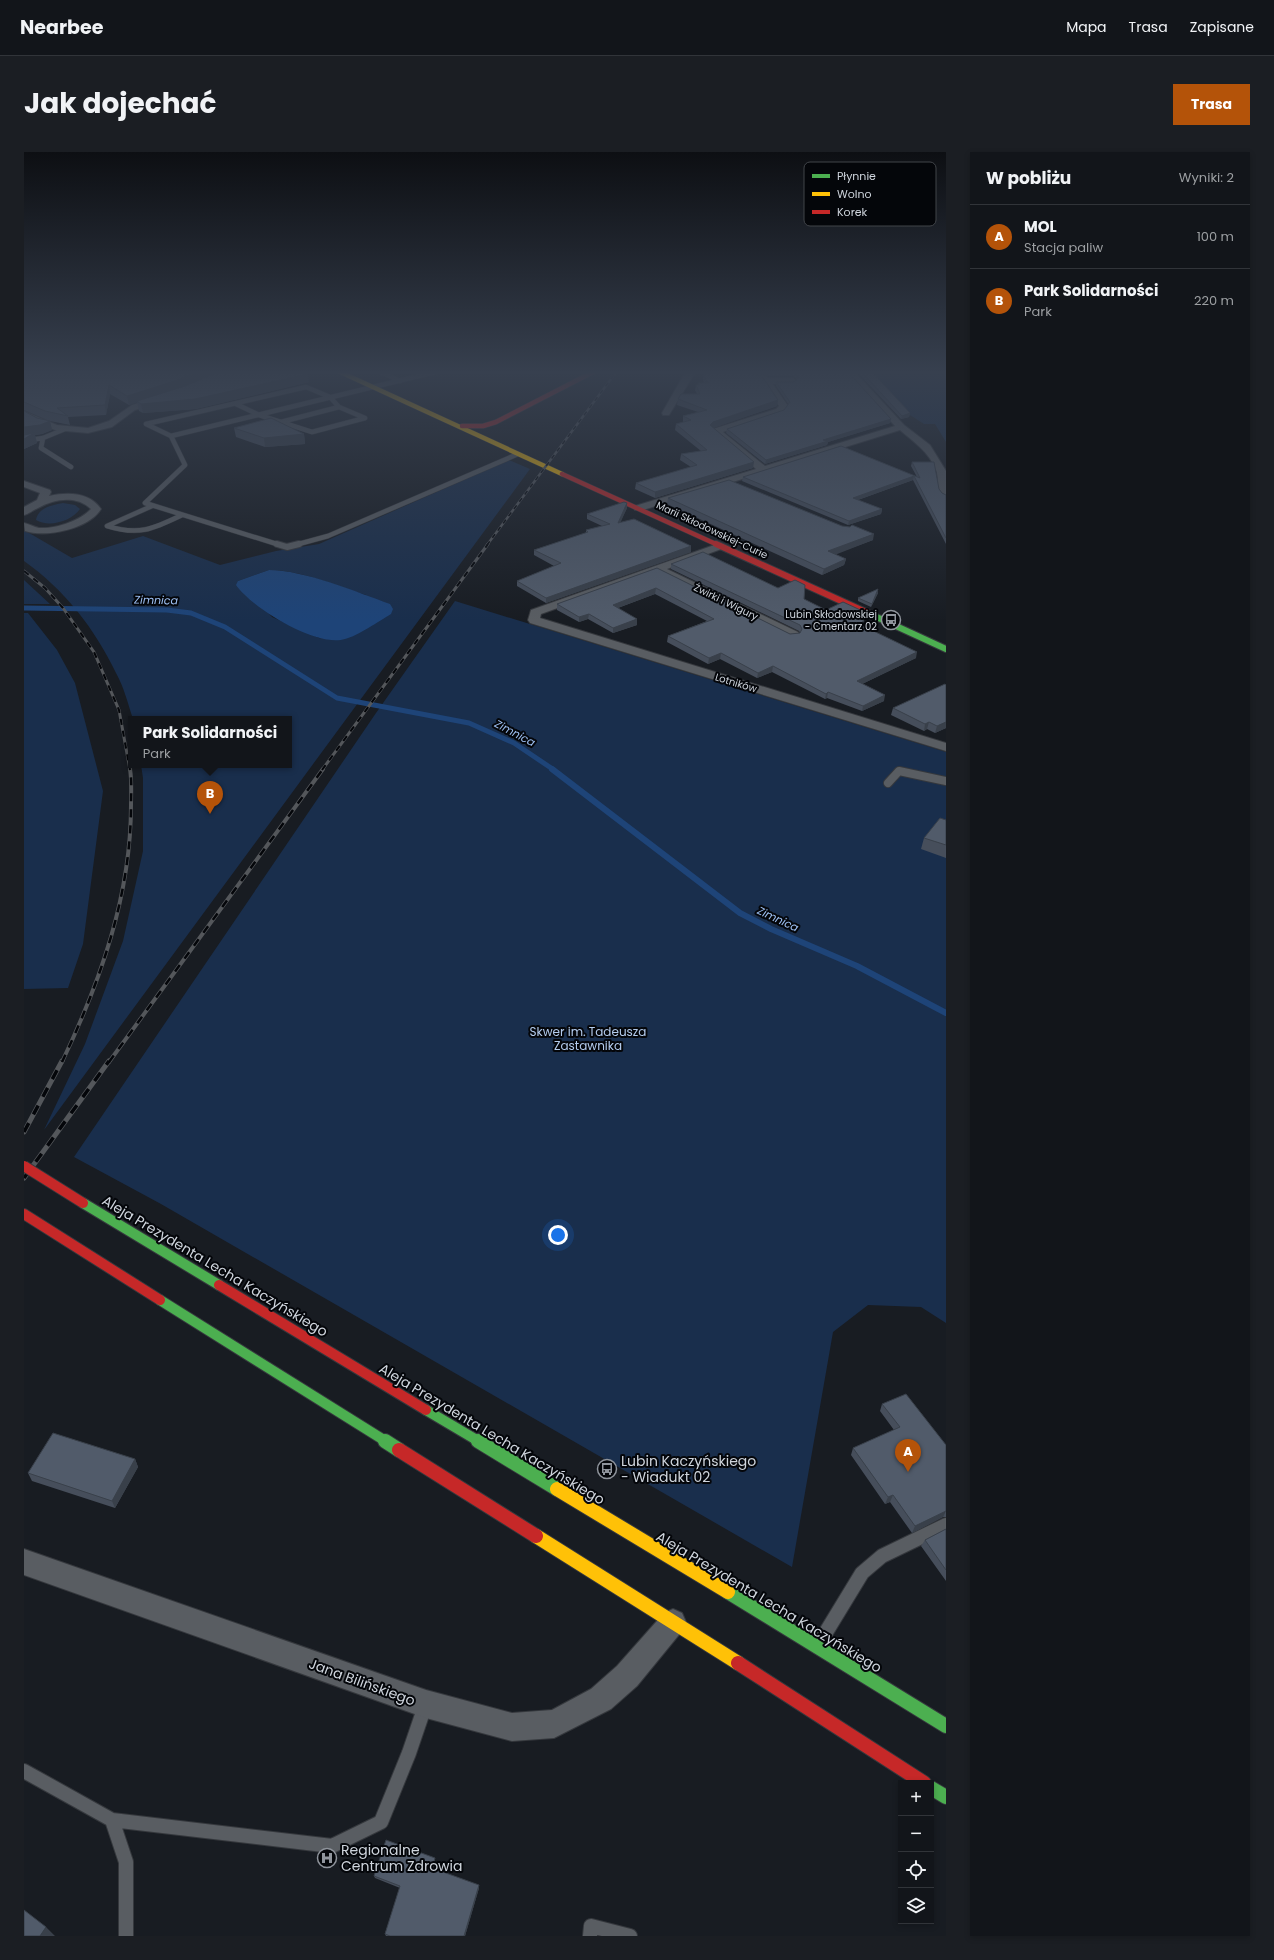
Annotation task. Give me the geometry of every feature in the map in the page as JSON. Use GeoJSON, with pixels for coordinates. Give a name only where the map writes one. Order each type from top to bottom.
{"type":"FeatureCollection","features":[{"type":"Feature","properties":{"kind":"street","name":"Marii Skłodowskiej-Curie"},"geometry":{"type":"LineString","coordinates":[[519,454],[946,649]]}},
{"type":"Feature","properties":{"kind":"street"},"geometry":{"type":"LineString","coordinates":[[745,454],[763,469]]}},
{"type":"Feature","properties":{"kind":"street"},"geometry":{"type":"LineString","coordinates":[[639,508],[813,454]]}},
{"type":"Feature","properties":{"kind":"street"},"geometry":{"type":"LineString","coordinates":[[931,454],[941,472],[942,489],[946,495]]}},
{"type":"Feature","properties":{"kind":"street"},"geometry":{"type":"LineString","coordinates":[[728,480],[742,486]]}},
{"type":"Feature","properties":{"kind":"street"},"geometry":{"type":"LineString","coordinates":[[24,484],[60,497]]}},
{"type":"Feature","properties":{"kind":"street"},"geometry":{"type":"LineString","coordinates":[[41,502],[46,492]]}},
{"type":"Feature","properties":{"kind":"street"},"geometry":{"type":"LineString","coordinates":[[24,512],[41,502],[60,497],[76,497],[86,500],[93,505],[96,510],[96,513],[70,525],[52,530],[31,530],[24,526]]}},
{"type":"Feature","properties":{"kind":"street"},"geometry":{"type":"LineString","coordinates":[[658,568],[720,546]]}},
{"type":"Feature","properties":{"kind":"street","name":"Lotników"},"geometry":{"type":"LineString","coordinates":[[658,568],[536,612],[534,620],[946,748]]}},
{"type":"Feature","properties":{"kind":"street","name":"Żwirki i Wigury"},"geometry":{"type":"LineString","coordinates":[[658,568],[794,635]]}},
{"type":"Feature","properties":{"kind":"street","name":"Aleja Prezydenta Lecha Kaczyńskiego"},"geometry":{"type":"LineString","coordinates":[[24,1166],[817,1646],[946,1726]]}},
{"type":"Feature","properties":{"kind":"street"},"geometry":{"type":"LineString","coordinates":[[24,1214],[61,1235],[673,1622],[919,1780]]}},
{"type":"Feature","properties":{"kind":"street","name":"Jana Bilińskiego"},"geometry":{"type":"LineString","coordinates":[[24,1562],[426,1704],[512,1727],[554,1724],[601,1699],[627,1676],[673,1622]]}},
{"type":"Feature","properties":{"kind":"street"},"geometry":{"type":"LineString","coordinates":[[934,1790],[946,1797]]}},
{"type":"Feature","properties":{"kind":"lane"},"geometry":{"type":"LineString","coordinates":[[51,454],[71,467]]}},
{"type":"Feature","properties":{"kind":"lane"},"geometry":{"type":"LineString","coordinates":[[180,454],[185,465],[145,503],[287,547],[328,536],[517,454]]}},
{"type":"Feature","properties":{"kind":"lane"},"geometry":{"type":"LineString","coordinates":[[152,506],[107,526],[133,533],[144,532],[182,515]]}},
{"type":"Feature","properties":{"kind":"lane"},"geometry":{"type":"LineString","coordinates":[[888,783],[899,771],[946,781]]}},
{"type":"Feature","properties":{"kind":"lane"},"geometry":{"type":"LineString","coordinates":[[817,1646],[862,1573],[882,1556],[946,1525]]}},
{"type":"Feature","properties":{"kind":"lane"},"geometry":{"type":"LineString","coordinates":[[24,1771],[112,1820],[332,1846],[381,1822],[409,1753],[426,1704]]}},
{"type":"Feature","properties":{"kind":"lane"},"geometry":{"type":"LineString","coordinates":[[112,1820],[126,1862],[126,1936]]}},
{"type":"Feature","properties":{"kind":"lane"},"geometry":{"type":"LineString","coordinates":[[590,1936],[591,1926],[630,1936]]}},
{"type":"Feature","properties":{"kind":"green space"},"geometry":{"type":"Polygon","coordinates":[[[509,460],[530,469],[44,1130],[85,1044],[123,941],[143,851],[143,778],[141,768],[292,768],[292,716],[132,716],[119,678],[108,657],[88,626],[65,597],[39,572],[24,561],[24,530],[72,558],[143,536],[220,565],[276,551],[319,544],[509,460]],[[269,570],[238,581],[272,617],[319,638],[334,640],[366,595],[318,579],[294,573],[269,570]]]}},
{"type":"Feature","properties":{"kind":"green space"},"geometry":{"type":"Polygon","coordinates":[[[63,503],[75,505],[80,509],[72,517],[60,522],[47,523],[36,520],[37,516],[46,508],[63,503]]]}},
{"type":"Feature","properties":{"kind":"green space"},"geometry":{"type":"Polygon","coordinates":[[[24,580],[50,604],[24,604],[24,580]]]}},
{"type":"Feature","properties":{"kind":"green space","name":"Skwer im. Tadeusza Zastawnika"},"geometry":{"type":"Polygon","coordinates":[[[455,601],[946,752],[946,1323],[921,1307],[868,1305],[833,1332],[792,1567],[161,1204],[74,1157],[376,713],[455,601]]]}},
{"type":"Feature","properties":{"kind":"green space"},"geometry":{"type":"Polygon","coordinates":[[[24,613],[28,613],[57,650],[75,683],[103,791],[83,944],[68,988],[24,989],[24,613]]]}},
{"type":"Feature","properties":{"kind":"shaded area"},"geometry":{"type":"Polygon","coordinates":[[[269,570],[283,571],[330,582],[390,604],[393,609],[391,614],[362,632],[345,639],[333,640],[318,638],[302,632],[270,615],[244,594],[236,585],[238,581],[269,570]]]}},
{"type":"Feature","properties":{"kind":"building"},"geometry":{"type":"Polygon","coordinates":[[[681,454],[745,454],[754,462],[655,492],[636,483],[697,465],[681,454]]]}},
{"type":"Feature","properties":{"kind":"building"},"geometry":{"type":"Polygon","coordinates":[[[759,454],[785,454],[766,460],[759,454]]]}},
{"type":"Feature","properties":{"kind":"building"},"geometry":{"type":"Polygon","coordinates":[[[815,454],[861,454],[920,478],[912,462],[934,462],[939,489],[946,495],[946,538],[914,476],[853,498],[882,509],[849,521],[743,477],[815,454]]]}},
{"type":"Feature","properties":{"kind":"building"},"geometry":{"type":"Polygon","coordinates":[[[729,480],[842,526],[850,527],[852,525],[874,534],[828,551],[846,559],[824,569],[668,498],[729,480]]]}},
{"type":"Feature","properties":{"kind":"building"},"geometry":{"type":"Polygon","coordinates":[[[624,502],[627,503],[618,523],[634,519],[691,546],[546,598],[517,581],[561,563],[534,550],[588,532],[586,530],[610,524],[587,514],[624,502]]]}},
{"type":"Feature","properties":{"kind":"building"},"geometry":{"type":"Polygon","coordinates":[[[703,552],[778,588],[795,580],[805,585],[804,599],[826,610],[843,602],[867,613],[861,625],[917,652],[857,681],[885,695],[863,706],[828,692],[826,694],[773,666],[758,673],[721,653],[709,658],[668,636],[714,619],[656,588],[613,605],[637,619],[613,628],[589,614],[579,617],[557,604],[657,568],[790,634],[800,633],[802,629],[800,625],[671,564],[703,552]]]}},
{"type":"Feature","properties":{"kind":"building"},"geometry":{"type":"Polygon","coordinates":[[[878,589],[872,604],[858,598],[878,589]]]}},
{"type":"Feature","properties":{"kind":"building"},"geometry":{"type":"Polygon","coordinates":[[[945,684],[946,722],[937,726],[929,722],[925,724],[893,708],[945,684]]]}},
{"type":"Feature","properties":{"kind":"building"},"geometry":{"type":"Polygon","coordinates":[[[940,818],[946,820],[946,845],[924,838],[940,818]]]}},
{"type":"Feature","properties":{"kind":"building"},"geometry":{"type":"Polygon","coordinates":[[[906,1394],[946,1445],[946,1511],[915,1526],[893,1495],[888,1497],[853,1448],[900,1427],[882,1404],[906,1394]]]}},
{"type":"Feature","properties":{"kind":"building"},"geometry":{"type":"Polygon","coordinates":[[[53,1433],[135,1459],[112,1501],[28,1473],[53,1433]]]}},
{"type":"Feature","properties":{"kind":"building"},"geometry":{"type":"Polygon","coordinates":[[[946,1529],[946,1570],[925,1540],[946,1529]]]}},
{"type":"Feature","properties":{"kind":"building"},"geometry":{"type":"Polygon","coordinates":[[[386,1840],[435,1858],[432,1868],[479,1885],[464,1936],[390,1936],[385,1934],[400,1886],[374,1876],[386,1840]]]}},
{"type":"Feature","properties":{"kind":"building"},"geometry":{"type":"Polygon","coordinates":[[[24,1910],[46,1927],[40,1936],[24,1936],[24,1910]]]}},
{"type":"Feature","properties":{"kind":"waterway","name":"Zimnica"},"geometry":{"type":"LineString","coordinates":[[24,608],[167,610],[191,613],[225,627],[337,698],[469,723],[514,743],[554,770]]}},
{"type":"Feature","properties":{"kind":"waterway","name":"Zimnica"},"geometry":{"type":"LineString","coordinates":[[552,769],[740,913],[771,929],[857,966],[946,1013]]}},
{"type":"Feature","properties":{"kind":"railway"},"geometry":{"type":"LineString","coordinates":[[487,545],[555,454]]}},
{"type":"Feature","properties":{"kind":"railway"},"geometry":{"type":"LineString","coordinates":[[322,770],[488,544]]}},
{"type":"Feature","properties":{"kind":"railway"},"geometry":{"type":"LineString","coordinates":[[24,571],[45,588],[63,608],[94,652],[119,710],[128,759]]}},
{"type":"Feature","properties":{"kind":"railway"},"geometry":{"type":"LineString","coordinates":[[62,1062],[101,970],[119,905],[126,872],[130,839],[130,769]]}},
{"type":"Feature","properties":{"kind":"railway"},"geometry":{"type":"LineString","coordinates":[[109,1062],[323,769]]}},
{"type":"Feature","properties":{"kind":"railway"},"geometry":{"type":"LineString","coordinates":[[24,1132],[62,1061]]}},
{"type":"Feature","properties":{"kind":"railway"},"geometry":{"type":"LineString","coordinates":[[24,1178],[109,1061]]}},
{"type":"Feature","properties":{"kind":"traffic: fast"},"geometry":{"type":"LineString","coordinates":[[870,614],[946,649]]}},
{"type":"Feature","properties":{"kind":"traffic: fast"},"geometry":{"type":"LineString","coordinates":[[83,1203],[219,1285]]}},
{"type":"Feature","properties":{"kind":"traffic: fast"},"geometry":{"type":"LineString","coordinates":[[160,1300],[399,1450]]}},
{"type":"Feature","properties":{"kind":"traffic: fast"},"geometry":{"type":"LineString","coordinates":[[426,1410],[557,1489]]}},
{"type":"Feature","properties":{"kind":"traffic: fast"},"geometry":{"type":"LineString","coordinates":[[728,1592],[946,1726]]}},
{"type":"Feature","properties":{"kind":"traffic: fast"},"geometry":{"type":"LineString","coordinates":[[934,1790],[946,1797]]}},
{"type":"Feature","properties":{"kind":"traffic: slow"},"geometry":{"type":"LineString","coordinates":[[519,454],[562,474]]}},
{"type":"Feature","properties":{"kind":"traffic: slow"},"geometry":{"type":"LineString","coordinates":[[557,1489],[728,1592]]}},
{"type":"Feature","properties":{"kind":"traffic: slow"},"geometry":{"type":"LineString","coordinates":[[536,1536],[738,1663]]}},
{"type":"Feature","properties":{"kind":"traffic: jam"},"geometry":{"type":"LineString","coordinates":[[562,474],[870,614]]}},
{"type":"Feature","properties":{"kind":"traffic: jam"},"geometry":{"type":"LineString","coordinates":[[24,1166],[83,1203]]}},
{"type":"Feature","properties":{"kind":"traffic: jam"},"geometry":{"type":"LineString","coordinates":[[24,1214],[160,1300]]}},
{"type":"Feature","properties":{"kind":"traffic: jam"},"geometry":{"type":"LineString","coordinates":[[219,1285],[426,1410]]}},
{"type":"Feature","properties":{"kind":"traffic: jam"},"geometry":{"type":"LineString","coordinates":[[399,1450],[536,1536]]}},
{"type":"Feature","properties":{"kind":"traffic: jam"},"geometry":{"type":"LineString","coordinates":[[738,1663],[919,1780]]}},
{"type":"Feature","properties":{"kind":"place","name":"Lubin Skłodowskiej - Cmentarz 02"},"geometry":{"type":"Point","coordinates":[891,620]}},
{"type":"Feature","properties":{"kind":"place","name":"Park Solidarności"},"geometry":{"type":"Point","coordinates":[210,814]}},
{"type":"Feature","properties":{"kind":"place","name":"Lubin Kaczyńskiego - Wiadukt 02"},"geometry":{"type":"Point","coordinates":[607,1469]}},
{"type":"Feature","properties":{"kind":"place","name":"MOL"},"geometry":{"type":"Point","coordinates":[908,1472]}},
{"type":"Feature","properties":{"kind":"place","name":"Regionalne Centrum Zdrowia"},"geometry":{"type":"Point","coordinates":[327,1858]}}]}
